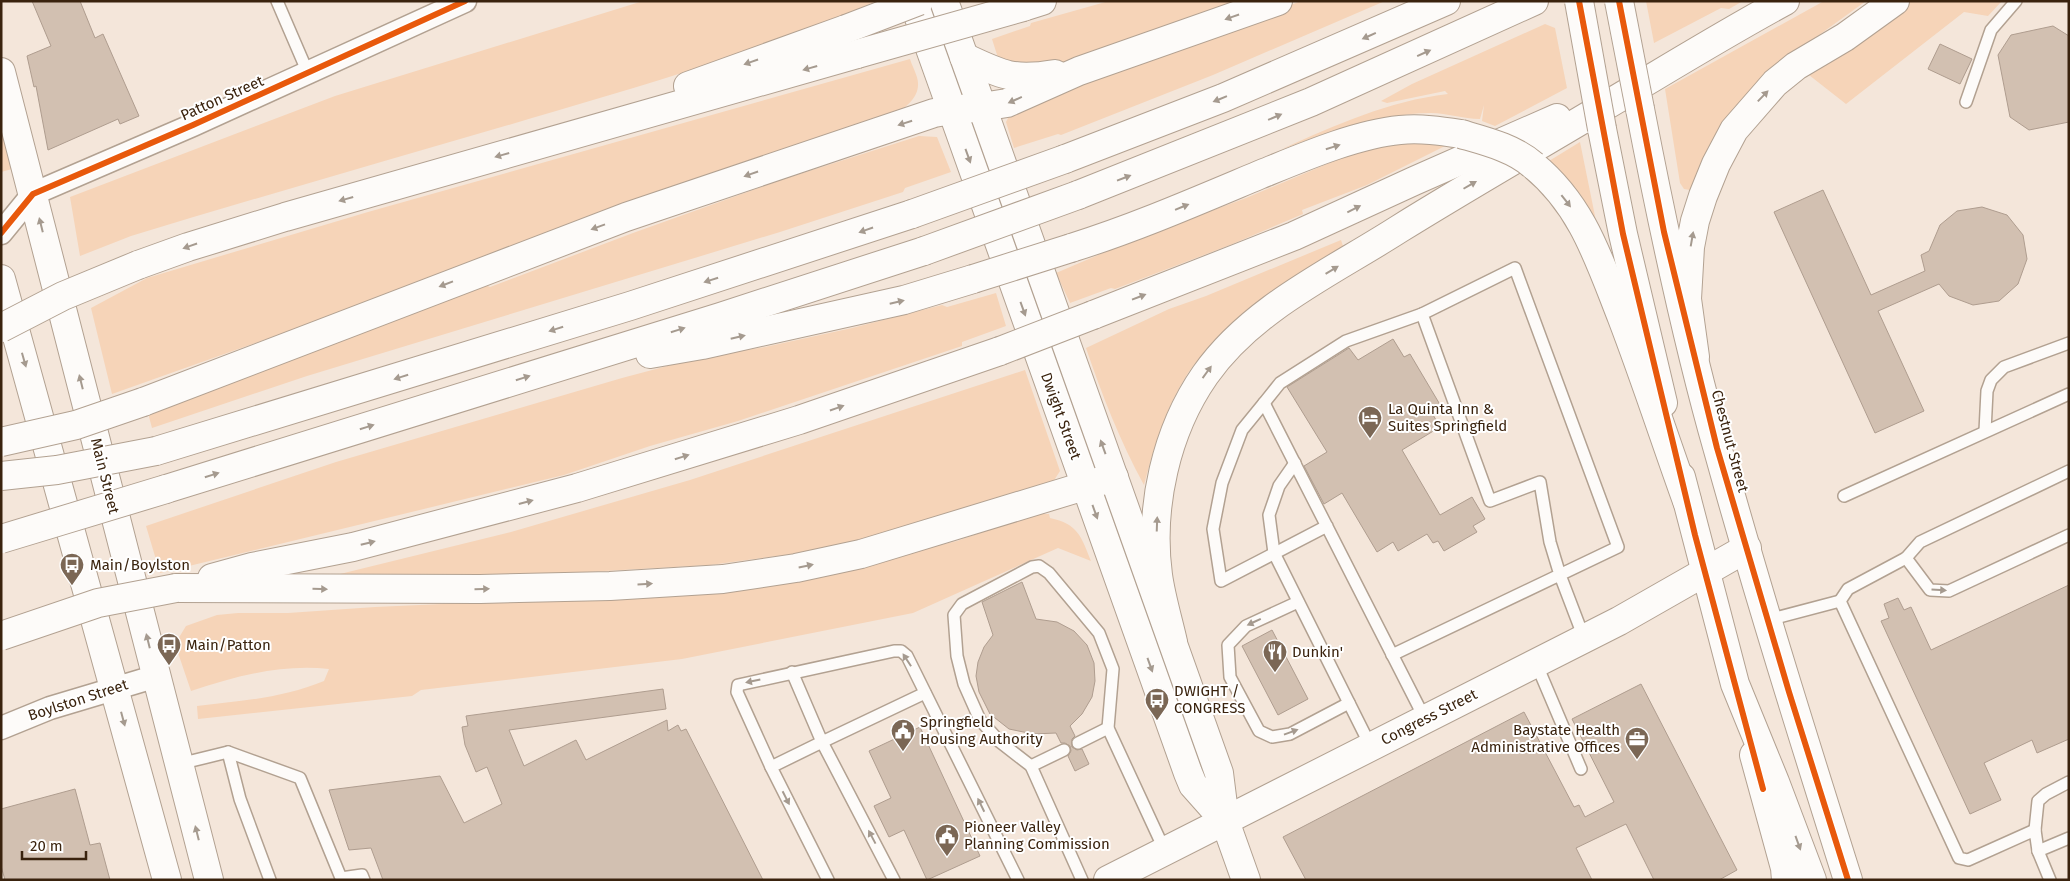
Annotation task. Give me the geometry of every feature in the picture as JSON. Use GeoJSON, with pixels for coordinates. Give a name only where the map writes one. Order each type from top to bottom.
{"type":"FeatureCollection","features":[{"type":"Feature","properties":{"kind":"main road","name":"Dwight Street"},"geometry":{"type":"LineString","coordinates":[[913,1],[1193,785],[1225,821]]}},
{"type":"Feature","properties":{"kind":"main road"},"geometry":{"type":"LineString","coordinates":[[536,146],[705,79],[919,1]]}},
{"type":"Feature","properties":{"kind":"main road","name":"Dwight Street"},"geometry":{"type":"LineString","coordinates":[[944,1],[1220,773],[1225,821],[1246,880]]}},
{"type":"Feature","properties":{"kind":"main road"},"geometry":{"type":"LineString","coordinates":[[1,442],[76,426],[626,217],[934,113],[1007,104],[1079,71],[1278,1]]}},
{"type":"Feature","properties":{"kind":"main road"},"geometry":{"type":"LineString","coordinates":[[1,476],[57,470],[156,451],[639,303],[912,214],[1065,159],[1240,91],[1446,1]]}},
{"type":"Feature","properties":{"kind":"main road"},"geometry":{"type":"LineString","coordinates":[[1,539],[569,364],[924,251],[1078,195],[1328,94],[1534,1]]}},
{"type":"Feature","properties":{"kind":"main road"},"geometry":{"type":"LineString","coordinates":[[1579,1],[1623,234],[1705,573],[1785,868],[1786,880]]}},
{"type":"Feature","properties":{"kind":"main road","name":"Chestnut Street"},"geometry":{"type":"LineString","coordinates":[[1619,1],[1664,232],[1717,448],[1848,880]]}},
{"type":"Feature","properties":{"kind":"main road"},"geometry":{"type":"LineString","coordinates":[[1173,642],[1158,575],[1157,522],[1159,496],[1168,456],[1183,416],[1205,375],[1221,354],[1259,319],[1295,293],[1667,67],[1785,1]]}},
{"type":"Feature","properties":{"kind":"main road"},"geometry":{"type":"LineString","coordinates":[[1695,357],[1687,299],[1690,248],[1695,221],[1703,196],[1716,164],[1734,130],[1775,84],[1796,66],[1845,37],[1896,1]]}},
{"type":"Feature","properties":{"kind":"main road"},"geometry":{"type":"LineString","coordinates":[[1,328],[63,296],[138,265],[249,227],[1033,4]]}},
{"type":"Feature","properties":{"kind":"main road"},"geometry":{"type":"LineString","coordinates":[[964,57],[1017,78],[1079,71]]}},
{"type":"Feature","properties":{"kind":"main road"},"geometry":{"type":"LineString","coordinates":[[1,636],[98,603],[176,588],[252,567],[353,547],[577,488],[799,420],[1000,351],[1188,279],[1332,220],[1667,67]]}},
{"type":"Feature","properties":{"kind":"main road","name":"Main Street"},"geometry":{"type":"LineString","coordinates":[[1,72],[209,880]]}},
{"type":"Feature","properties":{"kind":"main road"},"geometry":{"type":"LineString","coordinates":[[569,364],[659,353],[702,345],[904,300],[1071,248],[1141,223],[1322,150],[1375,134],[1401,129],[1432,130],[1461,134],[1489,142],[1526,159],[1545,175],[1561,194],[1590,237],[1633,348],[1687,501]]}},
{"type":"Feature","properties":{"kind":"main road"},"geometry":{"type":"LineString","coordinates":[[1,279],[167,880]]}},
{"type":"Feature","properties":{"kind":"main road"},"geometry":{"type":"LineString","coordinates":[[176,588],[480,589],[610,586],[723,579],[796,568],[861,554],[1114,477]]}},
{"type":"Feature","properties":{"kind":"main road","name":"Congress Street"},"geometry":{"type":"LineString","coordinates":[[1108,880],[1536,663],[1705,573],[1747,548]]}},
{"type":"Feature","properties":{"kind":"main road"},"geometry":{"type":"LineString","coordinates":[[1735,684],[1812,880]]}},
{"type":"Feature","properties":{"kind":"street","name":"Patton Street"},"geometry":{"type":"LineString","coordinates":[[1,233],[33,194],[308,73],[465,1]]}},
{"type":"Feature","properties":{"kind":"street","name":"Boylston Street"},"geometry":{"type":"LineString","coordinates":[[1,728],[50,708],[157,676]]}},
{"type":"Feature","properties":{"kind":"lane"},"geometry":{"type":"LineString","coordinates":[[277,1],[308,73]]}},
{"type":"Feature","properties":{"kind":"lane"},"geometry":{"type":"LineString","coordinates":[[1966,102],[1991,30],[2016,1]]}},
{"type":"Feature","properties":{"kind":"lane"},"geometry":{"type":"LineString","coordinates":[[1326,526],[1221,581],[1213,529],[1222,483],[1242,430],[1280,383],[1346,341],[1422,314],[1516,268],[1618,547],[1392,655]]}},
{"type":"Feature","properties":{"kind":"lane"},"geometry":{"type":"LineString","coordinates":[[1422,314],[1490,501],[1540,482],[1550,542],[1560,575],[1584,638]]}},
{"type":"Feature","properties":{"kind":"lane"},"geometry":{"type":"LineString","coordinates":[[1985,432],[1987,391],[1991,380],[2004,367],[2069,343]]}},
{"type":"Feature","properties":{"kind":"lane"},"geometry":{"type":"LineString","coordinates":[[1844,496],[2069,394]]}},
{"type":"Feature","properties":{"kind":"lane"},"geometry":{"type":"LineString","coordinates":[[1264,403],[1425,719]]}},
{"type":"Feature","properties":{"kind":"lane"},"geometry":{"type":"LineString","coordinates":[[1295,463],[1279,486],[1269,515],[1274,553],[1371,747]]}},
{"type":"Feature","properties":{"kind":"lane"},"geometry":{"type":"LineString","coordinates":[[1768,620],[1840,601],[1848,589],[1906,558],[1920,542],[2069,471]]}},
{"type":"Feature","properties":{"kind":"lane"},"geometry":{"type":"LineString","coordinates":[[1906,558],[1930,590],[1949,591],[2069,534]]}},
{"type":"Feature","properties":{"kind":"lane"},"geometry":{"type":"LineString","coordinates":[[1082,880],[1031,766],[1000,742],[980,720],[964,684],[957,656],[954,615],[962,604],[1032,568],[1038,566],[1050,573],[1099,633],[1113,669],[1108,728],[1165,851]]}},
{"type":"Feature","properties":{"kind":"lane"},"geometry":{"type":"LineString","coordinates":[[1840,601],[1959,858],[1968,860],[2036,830]]}},
{"type":"Feature","properties":{"kind":"lane"},"geometry":{"type":"LineString","coordinates":[[1298,602],[1246,626],[1228,645],[1230,677],[1259,731],[1272,737],[1290,734],[1349,703]]}},
{"type":"Feature","properties":{"kind":"lane"},"geometry":{"type":"LineString","coordinates":[[828,880],[771,767],[737,692],[738,685],[792,672],[901,651],[907,656],[1018,880]]}},
{"type":"Feature","properties":{"kind":"lane"},"geometry":{"type":"LineString","coordinates":[[1536,663],[1581,769]]}},
{"type":"Feature","properties":{"kind":"lane"},"geometry":{"type":"LineString","coordinates":[[792,672],[822,742],[894,880]]}},
{"type":"Feature","properties":{"kind":"lane"},"geometry":{"type":"LineString","coordinates":[[771,767],[925,694]]}},
{"type":"Feature","properties":{"kind":"lane"},"geometry":{"type":"LineString","coordinates":[[1078,743],[1108,728]]}},
{"type":"Feature","properties":{"kind":"lane"},"geometry":{"type":"LineString","coordinates":[[1031,766],[1064,750]]}},
{"type":"Feature","properties":{"kind":"lane"},"geometry":{"type":"LineString","coordinates":[[179,764],[228,752],[300,778],[341,878],[362,875],[364,880]]}},
{"type":"Feature","properties":{"kind":"lane"},"geometry":{"type":"LineString","coordinates":[[228,752],[240,799],[270,880]]}},
{"type":"Feature","properties":{"kind":"lane"},"geometry":{"type":"LineString","coordinates":[[2050,880],[2038,851],[2036,830],[2038,801],[2046,794],[2069,782]]}},
{"type":"Feature","properties":{"kind":"lane"},"geometry":{"type":"LineString","coordinates":[[2038,851],[2069,838]]}},
{"type":"Feature","properties":{"kind":"shaded area"},"geometry":{"type":"Polygon","coordinates":[[[643,1],[876,1],[758,48],[678,74],[131,236],[80,256],[70,197],[335,96],[643,1]]]}},
{"type":"Feature","properties":{"kind":"shaded area"},"geometry":{"type":"Polygon","coordinates":[[[1109,1],[1238,1],[1070,62],[1037,67],[999,61],[992,39],[1030,26],[1031,23],[1109,1]]]}},
{"type":"Feature","properties":{"kind":"shaded area"},"geometry":{"type":"Polygon","coordinates":[[[1301,1],[1385,1],[1213,75],[1061,135],[1058,134],[1014,148],[1006,122],[1011,112],[1301,1]]]}},
{"type":"Feature","properties":{"kind":"shaded area"},"geometry":{"type":"Polygon","coordinates":[[[1646,1],[1743,1],[1729,9],[1721,8],[1654,43],[1646,1]]]}},
{"type":"Feature","properties":{"kind":"shaded area"},"geometry":{"type":"Polygon","coordinates":[[[1824,1],[1866,1],[1797,51],[1696,188],[1684,189],[1680,183],[1665,89],[1824,1]]]}},
{"type":"Feature","properties":{"kind":"shaded area"},"geometry":{"type":"Polygon","coordinates":[[[1911,1],[2002,1],[1988,16],[1964,12],[1846,104],[1809,75],[1911,1]]]}},
{"type":"Feature","properties":{"kind":"shaded area"},"geometry":{"type":"Polygon","coordinates":[[[1545,24],[1555,28],[1567,88],[1495,126],[1482,121],[1484,105],[1480,119],[1431,113],[1411,114],[1373,120],[1282,149],[1342,123],[1383,108],[1426,97],[1448,94],[1445,91],[1387,103],[1381,101],[1412,84],[1545,24]]]}},
{"type":"Feature","properties":{"kind":"shaded area"},"geometry":{"type":"Polygon","coordinates":[[[910,59],[917,77],[918,88],[914,98],[894,115],[570,224],[309,324],[112,394],[91,308],[147,278],[368,212],[910,59]]]}},
{"type":"Feature","properties":{"kind":"shaded area"},"geometry":{"type":"Polygon","coordinates":[[[1,127],[12,169],[1,172],[1,127]]]}},
{"type":"Feature","properties":{"kind":"shaded area"},"geometry":{"type":"Polygon","coordinates":[[[919,136],[937,137],[951,172],[905,188],[903,192],[780,232],[307,376],[152,428],[148,413],[483,284],[490,287],[781,180],[919,136]]]}},
{"type":"Feature","properties":{"kind":"shaded area"},"geometry":{"type":"Polygon","coordinates":[[[1419,140],[1449,144],[1367,185],[1302,210],[1303,214],[1230,245],[1115,289],[1111,288],[1070,303],[1056,273],[1138,238],[1246,198],[1365,148],[1419,140]]]}},
{"type":"Feature","properties":{"kind":"shaded area"},"geometry":{"type":"Polygon","coordinates":[[[1580,142],[1596,221],[1593,222],[1561,171],[1549,161],[1580,142]]]}},
{"type":"Feature","properties":{"kind":"shaded area"},"geometry":{"type":"Polygon","coordinates":[[[1341,240],[1343,246],[1226,334],[1194,364],[1180,386],[1167,413],[1144,485],[1112,418],[1086,348],[1169,309],[1206,296],[1341,240]]]}},
{"type":"Feature","properties":{"kind":"shaded area"},"geometry":{"type":"Polygon","coordinates":[[[996,293],[1006,326],[962,342],[962,346],[738,421],[650,446],[564,475],[160,573],[146,526],[336,462],[622,378],[705,356],[765,347],[852,328],[942,305],[947,307],[996,293]]]}},
{"type":"Feature","properties":{"kind":"shaded area"},"geometry":{"type":"Polygon","coordinates":[[[1025,370],[1060,471],[1053,482],[891,533],[792,554],[710,565],[497,577],[340,580],[340,574],[511,532],[690,480],[1025,370]]]}},
{"type":"Feature","properties":{"kind":"shaded area"},"geometry":{"type":"Polygon","coordinates":[[[1034,514],[1049,514],[1050,518],[1073,528],[1081,538],[1091,561],[1058,548],[913,613],[682,659],[421,690],[412,696],[198,719],[197,706],[261,698],[309,687],[324,681],[329,669],[294,668],[259,672],[191,691],[175,644],[186,626],[217,615],[626,596],[894,556],[957,541],[1034,514]]]}},
{"type":"Feature","properties":{"kind":"building"},"geometry":{"type":"Polygon","coordinates":[[[32,1],[80,1],[95,38],[103,34],[139,116],[120,124],[118,119],[48,150],[36,86],[34,87],[27,56],[51,46],[32,1]]]}},
{"type":"Feature","properties":{"kind":"building"},"geometry":{"type":"Polygon","coordinates":[[[2053,26],[2069,36],[2069,122],[2029,130],[2010,117],[1998,55],[2011,35],[2053,26]]]}},
{"type":"Feature","properties":{"kind":"building"},"geometry":{"type":"Polygon","coordinates":[[[1940,44],[1972,59],[1960,84],[1928,69],[1940,44]]]}},
{"type":"Feature","properties":{"kind":"building"},"geometry":{"type":"Polygon","coordinates":[[[1823,190],[1871,295],[1925,271],[1921,255],[1929,251],[1940,225],[1957,211],[1982,207],[2007,215],[2023,235],[2027,259],[2018,284],[1999,301],[1973,305],[1949,296],[1939,284],[1878,311],[1924,411],[1875,433],[1774,212],[1823,190]]]}},
{"type":"Feature","properties":{"kind":"building","name":"La Quinta Inn & Suites Springfield"},"geometry":{"type":"Polygon","coordinates":[[[1393,339],[1404,357],[1410,354],[1442,408],[1432,413],[1440,427],[1402,450],[1440,515],[1472,497],[1485,519],[1473,526],[1477,532],[1444,551],[1438,541],[1433,543],[1427,534],[1398,551],[1393,542],[1377,552],[1342,493],[1324,504],[1304,466],[1327,452],[1287,387],[1349,348],[1358,360],[1393,339]]]}},
{"type":"Feature","properties":{"kind":"building"},"geometry":{"type":"Polygon","coordinates":[[[1022,582],[1036,619],[1057,622],[1074,631],[1087,645],[1094,663],[1095,681],[1092,697],[1082,714],[1070,726],[1075,736],[1072,739],[1072,747],[1077,750],[1082,749],[1089,764],[1075,771],[1068,756],[1071,751],[1070,746],[1061,743],[1056,733],[1033,734],[1009,729],[990,714],[979,692],[976,676],[978,662],[984,647],[993,635],[982,602],[1022,582]]]}},
{"type":"Feature","properties":{"kind":"building"},"geometry":{"type":"Polygon","coordinates":[[[2069,585],[2069,739],[2037,753],[2032,740],[1984,763],[2001,800],[1970,814],[1881,621],[1889,618],[1884,604],[1898,598],[1904,610],[1911,607],[1931,650],[2069,585]]]}},
{"type":"Feature","properties":{"kind":"building","name":"Dunkin'"},"geometry":{"type":"Polygon","coordinates":[[[1272,630],[1308,699],[1278,715],[1242,646],[1272,630]]]}},
{"type":"Feature","properties":{"kind":"building"},"geometry":{"type":"Polygon","coordinates":[[[1641,684],[1737,870],[1719,880],[1654,880],[1626,824],[1576,848],[1592,880],[1306,880],[1283,837],[1524,712],[1574,807],[1579,805],[1585,817],[1614,802],[1572,719],[1641,684]]]}},
{"type":"Feature","properties":{"kind":"building"},"geometry":{"type":"Polygon","coordinates":[[[663,689],[666,709],[509,730],[524,766],[576,740],[586,760],[667,720],[668,731],[678,725],[681,731],[686,729],[763,880],[383,880],[371,848],[349,850],[329,790],[440,776],[464,823],[502,804],[487,767],[476,772],[465,745],[462,727],[468,726],[466,716],[663,689]]]}},
{"type":"Feature","properties":{"kind":"building"},"geometry":{"type":"Polygon","coordinates":[[[920,727],[980,856],[927,880],[904,830],[889,837],[874,806],[891,798],[869,751],[920,727]]]}},
{"type":"Feature","properties":{"kind":"building"},"geometry":{"type":"Polygon","coordinates":[[[75,789],[90,845],[100,843],[110,880],[5,880],[1,866],[1,809],[75,789]]]}},
{"type":"Feature","properties":{"kind":"cycle path"},"geometry":{"type":"LineString","coordinates":[[1,233],[33,194],[193,125],[465,1]]}},
{"type":"Feature","properties":{"kind":"cycle path"},"geometry":{"type":"LineString","coordinates":[[1579,1],[1623,234],[1695,535],[1763,789]]}},
{"type":"Feature","properties":{"kind":"cycle path"},"geometry":{"type":"LineString","coordinates":[[1619,1],[1664,232],[1717,448],[1789,692],[1848,880]]}},
{"type":"Feature","properties":{"kind":"place","name":"La Quinta Inn & Suites Springfield"},"geometry":{"type":"Point","coordinates":[1370,439]}},
{"type":"Feature","properties":{"kind":"place","name":"Main/Boylston"},"geometry":{"type":"Point","coordinates":[72,586]}},
{"type":"Feature","properties":{"kind":"place","name":"Main/Patton"},"geometry":{"type":"Point","coordinates":[169,666]}},
{"type":"Feature","properties":{"kind":"place","name":"Dunkin'"},"geometry":{"type":"Point","coordinates":[1275,673]}},
{"type":"Feature","properties":{"kind":"place","name":"DWIGHT / CONGRESS"},"geometry":{"type":"Point","coordinates":[1157,721]}},
{"type":"Feature","properties":{"kind":"place","name":"Springfield Housing Authority"},"geometry":{"type":"Point","coordinates":[903,752]}},
{"type":"Feature","properties":{"kind":"place","name":"Baystate Health Administrative Offices"},"geometry":{"type":"Point","coordinates":[1637,760]}},
{"type":"Feature","properties":{"kind":"place","name":"Pioneer Valley Planning Commission"},"geometry":{"type":"Point","coordinates":[947,857]}}]}
